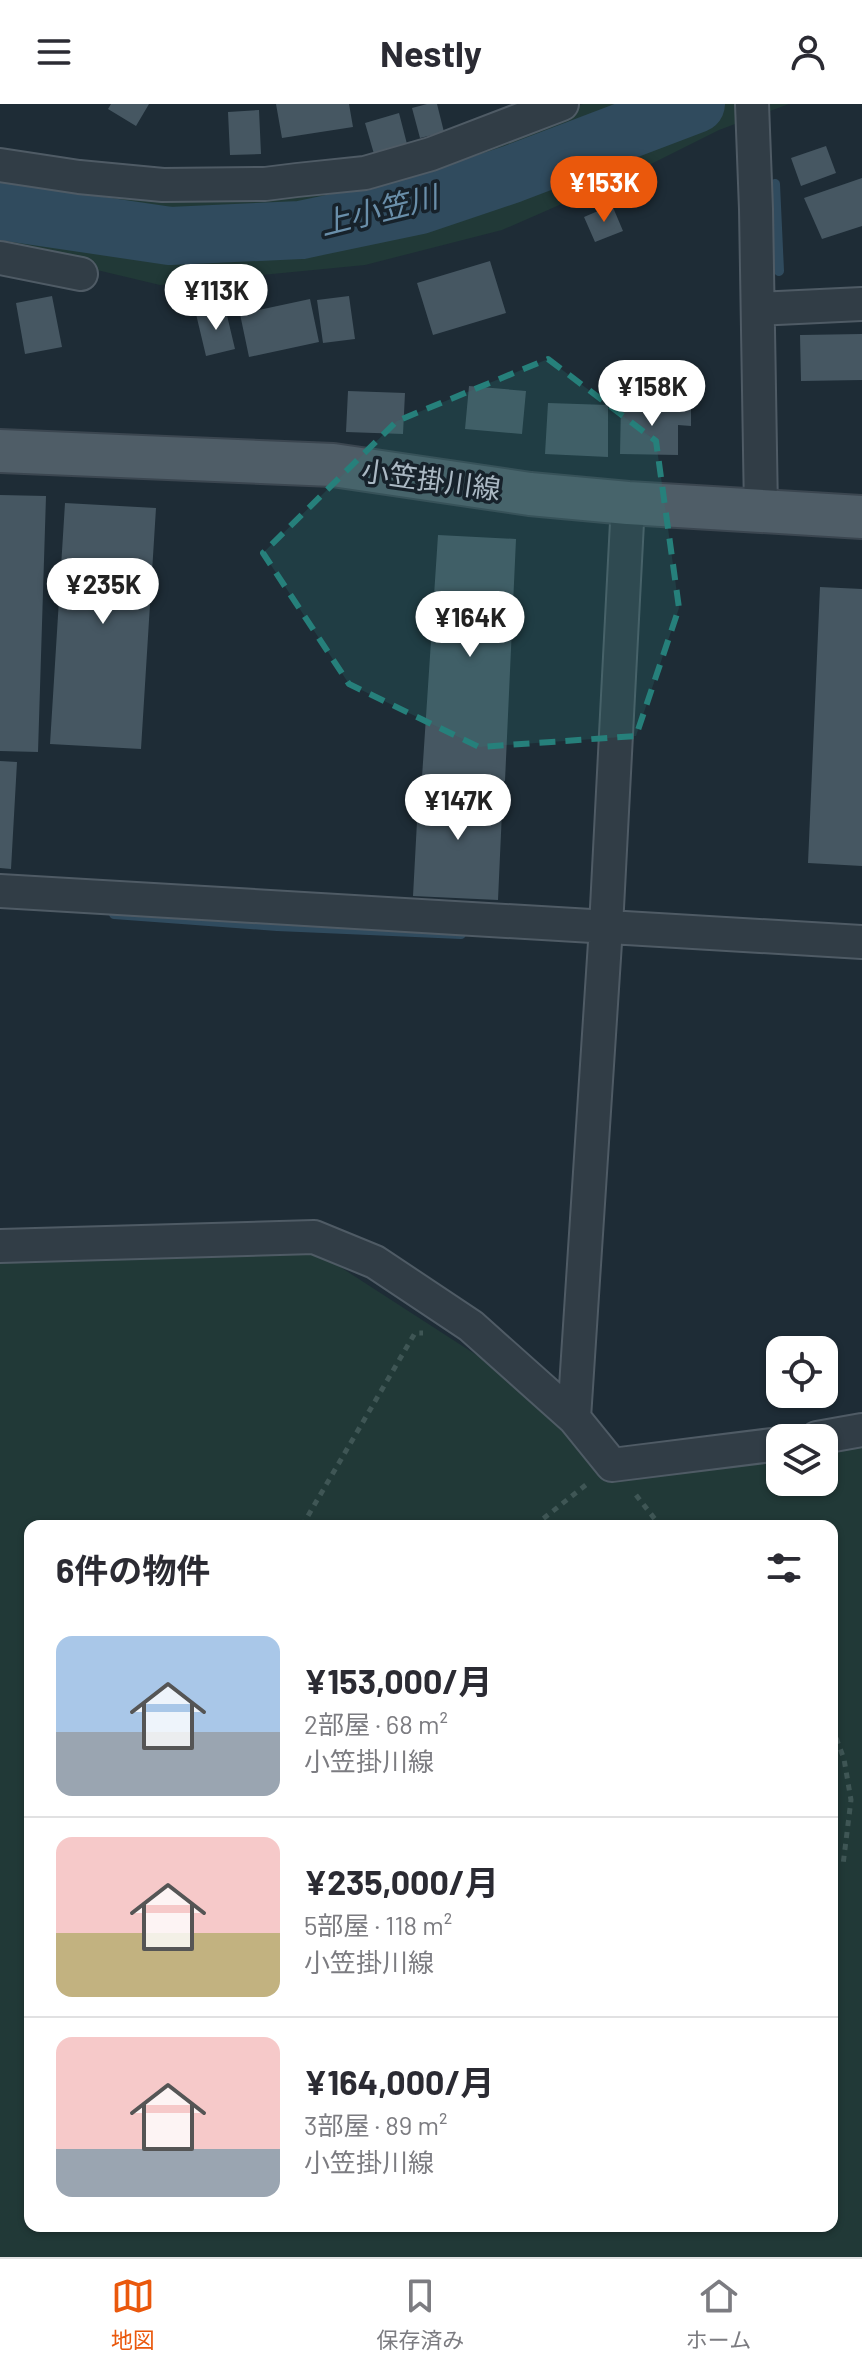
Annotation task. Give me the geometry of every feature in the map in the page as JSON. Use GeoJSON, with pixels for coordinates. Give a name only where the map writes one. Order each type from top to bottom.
{"type":"FeatureCollection","features":[{"type":"Feature","properties":{"kind":"main road","name":"小笠掛川線"},"geometry":{"type":"LineString","coordinates":[[0,451],[333,465],[530,494],[862,517]]}},
{"type":"Feature","properties":{"kind":"street"},"geometry":{"type":"LineString","coordinates":[[0,165],[163,185],[265,184],[365,173],[417,158],[562,104]]}},
{"type":"Feature","properties":{"kind":"street"},"geometry":{"type":"LineString","coordinates":[[753,116],[761,511]]}},
{"type":"Feature","properties":{"kind":"street"},"geometry":{"type":"LineString","coordinates":[[0,258],[81,274]]}},
{"type":"Feature","properties":{"kind":"street"},"geometry":{"type":"LineString","coordinates":[[758,309],[862,304]]}},
{"type":"Feature","properties":{"kind":"street"},"geometry":{"type":"LineString","coordinates":[[574,1418],[605,942],[628,503]]}},
{"type":"Feature","properties":{"kind":"street"},"geometry":{"type":"LineString","coordinates":[[0,891],[605,942],[862,942]]}},
{"type":"Feature","properties":{"kind":"street"},"geometry":{"type":"LineString","coordinates":[[0,1246],[314,1237],[375,1262],[471,1326],[574,1418],[612,1465],[766,1446]]}},
{"type":"Feature","properties":{"kind":"street"},"geometry":{"type":"LineString","coordinates":[[838,1434],[862,1430]]}},
{"type":"Feature","properties":{"kind":"path"},"geometry":{"type":"LineString","coordinates":[[306,1520],[415,1333],[480,1334]]}},
{"type":"Feature","properties":{"kind":"path"},"geometry":{"type":"LineString","coordinates":[[542,1520],[612,1465]]}},
{"type":"Feature","properties":{"kind":"path"},"geometry":{"type":"LineString","coordinates":[[838,1743],[851,1800],[843,1865]]}},
{"type":"Feature","properties":{"kind":"highlighted area"},"geometry":{"type":"Polygon","coordinates":[[[548,359],[656,441],[679,608],[636,736],[479,747],[349,684],[263,553],[397,421],[548,359]]]}},
{"type":"Feature","properties":{"kind":"green space"},"geometry":{"type":"Polygon","coordinates":[[[583,104],[789,104],[719,130],[637,171],[502,230],[365,265],[160,285],[0,247],[0,177],[391,166],[583,104]]]}},
{"type":"Feature","properties":{"kind":"green space"},"geometry":{"type":"Polygon","coordinates":[[[314,1250],[574,1418],[611,1481],[716,1463],[766,1450],[766,1496],[838,1496],[838,1440],[862,1437],[862,2257],[0,2257],[0,1258],[314,1250]]]}},
{"type":"Feature","properties":{"kind":"building"},"geometry":{"type":"Polygon","coordinates":[[[111,104],[149,104],[136,126],[108,109],[111,104]]]}},
{"type":"Feature","properties":{"kind":"building"},"geometry":{"type":"Polygon","coordinates":[[[276,104],[349,104],[353,127],[282,138],[276,104]]]}},
{"type":"Feature","properties":{"kind":"building"},"geometry":{"type":"Polygon","coordinates":[[[437,104],[444,132],[420,138],[412,108],[437,104]]]}},
{"type":"Feature","properties":{"kind":"building"},"geometry":{"type":"Polygon","coordinates":[[[259,110],[261,154],[230,155],[228,112],[259,110]]]}},
{"type":"Feature","properties":{"kind":"building"},"geometry":{"type":"Polygon","coordinates":[[[399,113],[407,144],[374,154],[365,123],[399,113]]]}},
{"type":"Feature","properties":{"kind":"building"},"geometry":{"type":"Polygon","coordinates":[[[826,146],[836,173],[801,186],[791,158],[826,146]]]}},
{"type":"Feature","properties":{"kind":"building"},"geometry":{"type":"Polygon","coordinates":[[[862,178],[862,226],[822,239],[804,198],[862,178]]]}},
{"type":"Feature","properties":{"kind":"building"},"geometry":{"type":"Polygon","coordinates":[[[612,205],[623,231],[595,242],[584,217],[612,205]]]}},
{"type":"Feature","properties":{"kind":"building"},"geometry":{"type":"Polygon","coordinates":[[[490,261],[506,313],[433,335],[417,283],[490,261]]]}},
{"type":"Feature","properties":{"kind":"building"},"geometry":{"type":"Polygon","coordinates":[[[52,296],[62,347],[25,354],[16,303],[52,296]]]}},
{"type":"Feature","properties":{"kind":"building"},"geometry":{"type":"Polygon","coordinates":[[[349,296],[355,339],[323,343],[317,300],[349,296]]]}},
{"type":"Feature","properties":{"kind":"building"},"geometry":{"type":"Polygon","coordinates":[[[310,299],[319,342],[249,357],[240,314],[310,299]]]}},
{"type":"Feature","properties":{"kind":"building"},"geometry":{"type":"Polygon","coordinates":[[[225,307],[235,349],[206,356],[196,314],[225,307]]]}},
{"type":"Feature","properties":{"kind":"building"},"geometry":{"type":"Polygon","coordinates":[[[862,334],[862,380],[801,381],[800,335],[862,334]]]}},
{"type":"Feature","properties":{"kind":"building"},"geometry":{"type":"Polygon","coordinates":[[[469,386],[526,391],[522,434],[465,429],[469,386]]]}},
{"type":"Feature","properties":{"kind":"building"},"geometry":{"type":"Polygon","coordinates":[[[348,391],[405,393],[403,434],[346,432],[348,391]]]}},
{"type":"Feature","properties":{"kind":"building"},"geometry":{"type":"Polygon","coordinates":[[[621,402],[691,404],[691,426],[678,425],[678,455],[620,454],[621,402]]]}},
{"type":"Feature","properties":{"kind":"building"},"geometry":{"type":"Polygon","coordinates":[[[548,403],[608,405],[608,457],[545,454],[548,403]]]}},
{"type":"Feature","properties":{"kind":"building"},"geometry":{"type":"Polygon","coordinates":[[[0,495],[46,496],[38,752],[0,751],[0,495]]]}},
{"type":"Feature","properties":{"kind":"building"},"geometry":{"type":"Polygon","coordinates":[[[65,503],[156,508],[141,749],[50,744],[65,503]]]}},
{"type":"Feature","properties":{"kind":"building"},"geometry":{"type":"Polygon","coordinates":[[[438,535],[516,539],[505,781],[422,777],[438,535]]]}},
{"type":"Feature","properties":{"kind":"building"},"geometry":{"type":"Polygon","coordinates":[[[820,587],[862,589],[862,866],[808,863],[820,587]]]}},
{"type":"Feature","properties":{"kind":"building"},"geometry":{"type":"Polygon","coordinates":[[[0,761],[17,762],[11,869],[0,868],[0,761]]]}},
{"type":"Feature","properties":{"kind":"building"},"geometry":{"type":"Polygon","coordinates":[[[419,784],[503,789],[498,900],[413,896],[419,784]]]}},
{"type":"Feature","properties":{"kind":"waterway","name":"上小笠川"},"geometry":{"type":"LineString","coordinates":[[0,211],[170,236],[301,230],[420,205],[512,174],[696,104]]}},
{"type":"Feature","properties":{"kind":"waterway"},"geometry":{"type":"LineString","coordinates":[[775,184],[779,271]]}},
{"type":"Feature","properties":{"kind":"waterway"},"geometry":{"type":"LineString","coordinates":[[114,914],[277,926],[461,934]]}}]}
